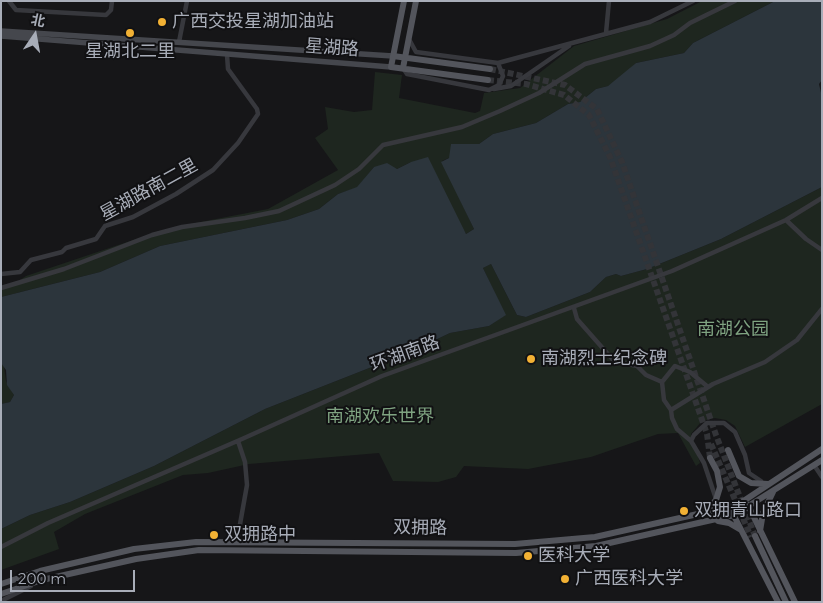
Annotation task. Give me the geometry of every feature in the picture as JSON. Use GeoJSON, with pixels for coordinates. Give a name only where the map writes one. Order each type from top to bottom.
{"type":"FeatureCollection","features":[{"type":"Feature","properties":{"kind":"main road"},"geometry":{"type":"LineString","coordinates":[[404,1],[391,67],[488,80]]}},
{"type":"Feature","properties":{"kind":"main road"},"geometry":{"type":"LineString","coordinates":[[403,68],[416,1]]}},
{"type":"Feature","properties":{"kind":"main road","name":"星湖路"},"geometry":{"type":"LineString","coordinates":[[1,31],[393,56]]}},
{"type":"Feature","properties":{"kind":"main road","name":"星湖路"},"geometry":{"type":"LineString","coordinates":[[1,36],[391,67]]}},
{"type":"Feature","properties":{"kind":"main road"},"geometry":{"type":"LineString","coordinates":[[393,56],[490,69]]}},
{"type":"Feature","properties":{"kind":"main road","name":"双拥路"},"geometry":{"type":"LineString","coordinates":[[1,584],[40,571],[134,549],[196,542],[515,544],[594,537],[729,507],[745,500],[822,449]]}},
{"type":"Feature","properties":{"kind":"main road"},"geometry":{"type":"LineString","coordinates":[[728,450],[739,476],[751,483],[769,484]]}},
{"type":"Feature","properties":{"kind":"main road"},"geometry":{"type":"LineString","coordinates":[[703,514],[716,500],[720,487],[710,458]]}},
{"type":"Feature","properties":{"kind":"main road","name":"双拥路"},"geometry":{"type":"LineString","coordinates":[[1,595],[42,580],[136,559],[199,550],[516,553],[596,546],[734,515],[822,460]]}},
{"type":"Feature","properties":{"kind":"main road"},"geometry":{"type":"LineString","coordinates":[[773,492],[755,535],[786,602]]}},
{"type":"Feature","properties":{"kind":"main road"},"geometry":{"type":"LineString","coordinates":[[745,500],[749,507],[755,535],[782,602]]}},
{"type":"Feature","properties":{"kind":"main road"},"geometry":{"type":"LineString","coordinates":[[729,507],[778,602]]}},
{"type":"Feature","properties":{"kind":"main road"},"geometry":{"type":"LineString","coordinates":[[712,521],[729,523],[741,530]]}},
{"type":"Feature","properties":{"kind":"main road"},"geometry":{"type":"LineString","coordinates":[[755,535],[795,602]]}},
{"type":"Feature","properties":{"kind":"street"},"geometry":{"type":"LineString","coordinates":[[9,1],[16,10],[106,15],[111,10],[112,1]]}},
{"type":"Feature","properties":{"kind":"street"},"geometry":{"type":"LineString","coordinates":[[179,42],[187,1]]}},
{"type":"Feature","properties":{"kind":"street"},"geometry":{"type":"LineString","coordinates":[[606,33],[609,1]]}},
{"type":"Feature","properties":{"kind":"street"},"geometry":{"type":"LineString","coordinates":[[409,36],[411,46],[416,52],[498,63],[650,22],[693,1]]}},
{"type":"Feature","properties":{"kind":"street"},"geometry":{"type":"LineString","coordinates":[[1,288],[64,269],[152,235],[182,227],[245,218],[294,205],[359,169],[383,145],[462,127],[539,93],[585,64],[650,46],[674,35],[690,23],[735,1]]}},
{"type":"Feature","properties":{"kind":"street"},"geometry":{"type":"LineString","coordinates":[[403,68],[407,74],[489,90],[511,86],[572,44]]}},
{"type":"Feature","properties":{"kind":"street","name":"星湖路南二里"},"geometry":{"type":"LineString","coordinates":[[1,274],[20,272],[31,260],[62,252],[66,248],[96,239],[105,226],[133,217],[176,194],[213,170],[238,143],[258,114],[257,108],[228,69],[227,55]]}},
{"type":"Feature","properties":{"kind":"street"},"geometry":{"type":"LineString","coordinates":[[489,90],[499,85],[503,76],[498,63]]}},
{"type":"Feature","properties":{"kind":"street","name":"环湖南路"},"geometry":{"type":"LineString","coordinates":[[1,547],[48,522],[238,441],[382,376],[672,271],[786,220],[822,198]]}},
{"type":"Feature","properties":{"kind":"street"},"geometry":{"type":"LineString","coordinates":[[786,220],[806,240],[822,250]]}},
{"type":"Feature","properties":{"kind":"street"},"geometry":{"type":"LineString","coordinates":[[574,308],[577,319],[614,361],[637,366],[646,375],[662,382]]}},
{"type":"Feature","properties":{"kind":"street"},"geometry":{"type":"LineString","coordinates":[[671,410],[708,387],[765,362],[797,340],[822,309]]}},
{"type":"Feature","properties":{"kind":"street"},"geometry":{"type":"LineString","coordinates":[[708,387],[690,372],[675,366],[662,382],[664,400],[671,410],[677,429],[691,441],[708,471],[716,500]]}},
{"type":"Feature","properties":{"kind":"street"},"geometry":{"type":"LineString","coordinates":[[691,441],[694,435],[707,424],[724,423],[734,432],[744,454],[749,473],[756,480],[769,484]]}},
{"type":"Feature","properties":{"kind":"street"},"geometry":{"type":"LineString","coordinates":[[237,541],[247,485],[245,462],[238,441]]}},
{"type":"Feature","properties":{"kind":"street"},"geometry":{"type":"LineString","coordinates":[[814,465],[822,477]]}},
{"type":"Feature","properties":{"kind":"street"},"geometry":{"type":"LineString","coordinates":[[1,601],[10,600],[42,580]]}},
{"type":"Feature","properties":{"kind":"green space"},"geometry":{"type":"Polygon","coordinates":[[[702,1],[775,1],[693,43],[684,53],[636,63],[621,78],[608,86],[596,89],[580,102],[568,104],[536,123],[493,134],[479,144],[442,161],[474,229],[466,234],[411,162],[397,169],[374,167],[357,188],[338,194],[319,209],[287,220],[160,246],[100,272],[1,297],[1,287],[17,282],[26,276],[151,234],[185,225],[268,209],[338,170],[315,138],[328,129],[325,107],[354,112],[372,110],[375,72],[402,75],[399,98],[475,113],[480,111],[484,93],[520,88],[574,46],[667,19],[702,1]]]}},
{"type":"Feature","properties":{"kind":"green space","name":"南湖公园"},"geometry":{"type":"Polygon","coordinates":[[[822,187],[822,404],[745,447],[735,426],[726,420],[715,418],[702,421],[691,434],[700,463],[696,466],[678,433],[658,434],[591,457],[528,469],[464,466],[456,477],[438,482],[393,481],[379,453],[249,464],[208,473],[183,475],[85,514],[54,532],[59,549],[1,570],[1,529],[30,515],[70,502],[154,466],[265,409],[410,352],[450,333],[489,326],[505,315],[483,268],[491,264],[517,315],[526,317],[590,292],[606,277],[616,274],[621,276],[647,269],[721,239],[822,187]]]}},
{"type":"Feature","properties":{"kind":"green space"},"geometry":{"type":"Polygon","coordinates":[[[1,363],[4,366],[6,381],[14,395],[10,402],[2,404],[1,363]]]}},
{"type":"Feature","properties":{"kind":"shaded area"},"geometry":{"type":"Polygon","coordinates":[[[775,1],[822,1],[822,80],[819,84],[822,97],[822,187],[721,239],[647,269],[621,276],[616,274],[606,277],[590,292],[526,317],[517,315],[491,264],[483,268],[506,315],[489,326],[450,333],[410,352],[265,409],[154,466],[70,502],[30,515],[1,529],[1,404],[10,402],[14,395],[7,385],[6,370],[1,363],[1,297],[100,272],[160,246],[287,220],[319,209],[338,194],[357,187],[374,167],[387,163],[397,169],[428,157],[466,234],[474,229],[441,162],[449,158],[451,144],[479,144],[493,134],[536,123],[568,104],[580,102],[596,89],[608,86],[636,63],[684,53],[693,43],[775,1]]]}},
{"type":"Feature","properties":{"kind":"tunnel"},"geometry":{"type":"LineString","coordinates":[[490,69],[565,85],[597,109],[622,162],[716,435],[755,536]]}},
{"type":"Feature","properties":{"kind":"tunnel"},"geometry":{"type":"LineString","coordinates":[[488,80],[526,84],[564,95],[589,115],[610,157],[707,434],[710,458]]}},
{"type":"Feature","properties":{"kind":"tunnel"},"geometry":{"type":"LineString","coordinates":[[711,444],[751,537]]}},
{"type":"Feature","properties":{"kind":"place","name":"广西交投星湖加油站"},"geometry":{"type":"Point","coordinates":[162,22]}},
{"type":"Feature","properties":{"kind":"place","name":"星湖北二里"},"geometry":{"type":"Point","coordinates":[130,33]}},
{"type":"Feature","properties":{"kind":"place","name":"南湖烈士纪念碑"},"geometry":{"type":"Point","coordinates":[531,359]}},
{"type":"Feature","properties":{"kind":"place","name":"双拥青山路口"},"geometry":{"type":"Point","coordinates":[684,511]}},
{"type":"Feature","properties":{"kind":"place","name":"双拥路中"},"geometry":{"type":"Point","coordinates":[214,535]}},
{"type":"Feature","properties":{"kind":"place","name":"医科大学"},"geometry":{"type":"Point","coordinates":[528,556]}},
{"type":"Feature","properties":{"kind":"place","name":"广西医科大学"},"geometry":{"type":"Point","coordinates":[565,579]}},
{"type":"Feature","properties":{"kind":"park label","name":"南湖欢乐世界"},"geometry":{"type":"Point","coordinates":[380,417]}}]}
